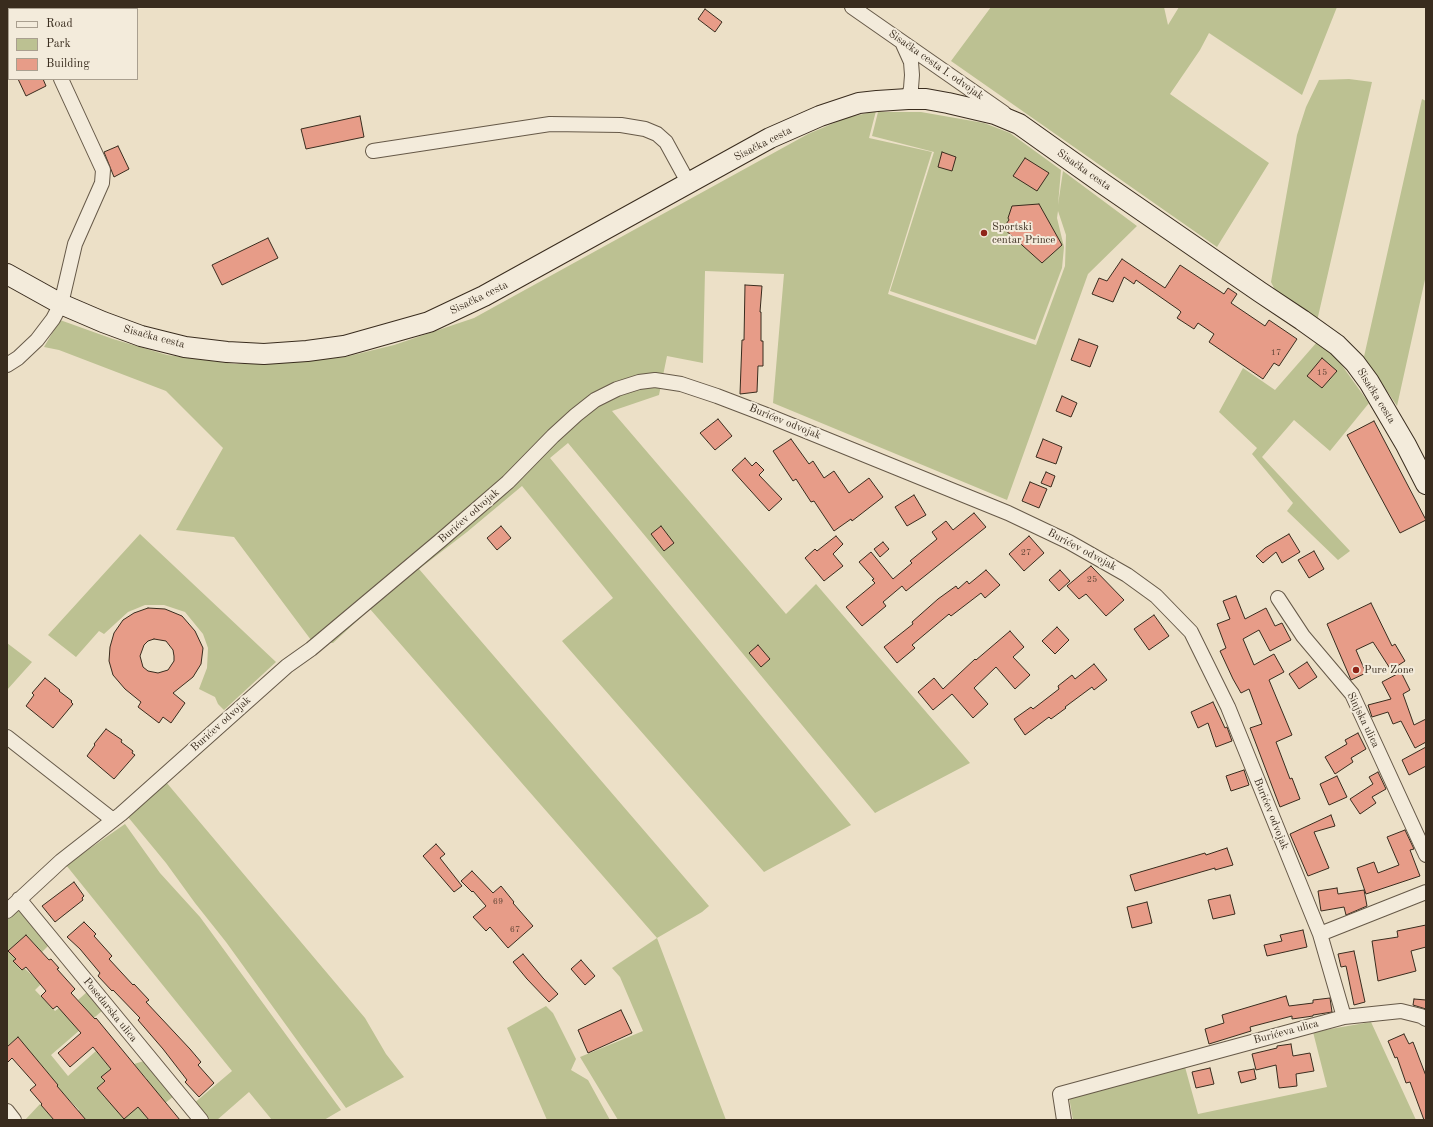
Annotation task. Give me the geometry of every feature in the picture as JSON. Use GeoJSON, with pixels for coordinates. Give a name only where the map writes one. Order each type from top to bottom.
{"type":"FeatureCollection","features":[{"type":"Feature","properties":{"kind":"main road","name":"Sisačka cesta"},"geometry":{"type":"LineString","coordinates":[[7,274],[61,304],[103,322],[141,336],[185,347],[227,352],[264,354],[307,351],[344,346],[429,322],[484,296],[770,138],[820,116],[860,103],[926,99],[955,104],[995,114],[1019,124],[1337,345],[1355,363],[1369,382],[1426,484]]}},
{"type":"Feature","properties":{"kind":"street","name":"Sisačka cesta I. odvojak"},"geometry":{"type":"LineString","coordinates":[[852,7],[1019,124]]}},
{"type":"Feature","properties":{"kind":"street"},"geometry":{"type":"LineString","coordinates":[[901,41],[910,62],[912,75],[908,99]]}},
{"type":"Feature","properties":{"kind":"street"},"geometry":{"type":"LineString","coordinates":[[7,365],[18,358],[37,340],[53,319],[61,304],[75,244],[102,184],[103,170],[61,80]]}},
{"type":"Feature","properties":{"kind":"street"},"geometry":{"type":"LineString","coordinates":[[373,151],[550,124],[621,125],[645,129],[657,134],[666,142],[689,184]]}},
{"type":"Feature","properties":{"kind":"street","name":"Burićev odvojak"},"geometry":{"type":"LineString","coordinates":[[113,820],[287,666],[311,649],[508,482],[553,436],[595,400],[618,388],[639,382],[655,380],[681,384],[751,409],[1008,513],[1069,542],[1127,575],[1156,596],[1191,632],[1228,707],[1320,934]]}},
{"type":"Feature","properties":{"kind":"street","name":"Sinjska ulica"},"geometry":{"type":"LineString","coordinates":[[1278,598],[1303,636],[1352,694],[1426,855]]}},
{"type":"Feature","properties":{"kind":"street"},"geometry":{"type":"LineString","coordinates":[[7,737],[113,820],[61,861],[7,911]]}},
{"type":"Feature","properties":{"kind":"street"},"geometry":{"type":"LineString","coordinates":[[1426,892],[1320,934],[1344,1017],[1402,1012],[1421,1016],[1426,1019]]}},
{"type":"Feature","properties":{"kind":"street","name":"Posedarska ulica"},"geometry":{"type":"LineString","coordinates":[[19,900],[201,1120]]}},
{"type":"Feature","properties":{"kind":"street","name":"Burićeva ulica"},"geometry":{"type":"LineString","coordinates":[[1064,1120],[1060,1094],[1344,1017]]}},
{"type":"Feature","properties":{"kind":"street"},"geometry":{"type":"LineString","coordinates":[[7,1111],[14,1120]]}},
{"type":"Feature","properties":{"kind":"green space"},"geometry":{"type":"Polygon","coordinates":[[[991,7],[1164,7],[1168,25],[1179,7],[1337,7],[1302,95],[1209,33],[1200,50],[1170,94],[1269,163],[1217,247],[951,61],[991,7]]]}},
{"type":"Feature","properties":{"kind":"green space"},"geometry":{"type":"Polygon","coordinates":[[[1349,79],[1372,82],[1317,321],[1276,292],[1271,282],[1297,135],[1306,107],[1319,80],[1349,79]]]}},
{"type":"Feature","properties":{"kind":"green space"},"geometry":{"type":"Polygon","coordinates":[[[1422,99],[1426,101],[1426,275],[1397,406],[1381,382],[1363,361],[1422,99]]]}},
{"type":"Feature","properties":{"kind":"green space"},"geometry":{"type":"Polygon","coordinates":[[[876,111],[869,138],[932,152],[888,294],[1036,345],[1065,266],[1066,235],[1058,211],[1057,218],[1064,247],[1062,268],[1035,340],[890,291],[934,152],[872,136],[878,112],[921,112],[984,123],[1010,133],[1061,170],[1058,205],[1063,171],[1137,226],[1088,274],[1007,500],[773,403],[784,274],[705,271],[703,363],[667,356],[659,395],[612,411],[786,614],[816,584],[970,763],[875,813],[568,443],[550,458],[851,825],[764,872],[562,641],[613,598],[522,486],[467,532],[419,569],[709,906],[702,912],[657,938],[370,609],[333,643],[311,640],[234,537],[176,530],[223,448],[166,391],[59,350],[44,347],[60,320],[113,339],[167,355],[235,364],[290,362],[345,357],[394,345],[474,318],[808,134],[846,118],[876,111]]]}},
{"type":"Feature","properties":{"kind":"green space"},"geometry":{"type":"Polygon","coordinates":[[[1317,342],[1338,360],[1369,403],[1330,451],[1294,420],[1262,457],[1350,551],[1338,560],[1287,511],[1293,503],[1252,454],[1257,448],[1219,412],[1243,368],[1275,390],[1317,342]]]}},
{"type":"Feature","properties":{"kind":"green space"},"geometry":{"type":"Polygon","coordinates":[[[140,534],[276,662],[224,710],[218,704],[215,697],[199,689],[207,668],[208,648],[203,634],[185,612],[164,605],[145,605],[128,612],[104,634],[99,631],[76,657],[48,635],[140,534]]]}},
{"type":"Feature","properties":{"kind":"green space"},"geometry":{"type":"Polygon","coordinates":[[[7,643],[32,662],[7,690],[7,643]]]}},
{"type":"Feature","properties":{"kind":"green space"},"geometry":{"type":"Polygon","coordinates":[[[166,782],[365,1018],[386,1054],[404,1077],[346,1108],[226,942],[166,863],[128,817],[166,782]]]}},
{"type":"Feature","properties":{"kind":"green space"},"geometry":{"type":"Polygon","coordinates":[[[125,824],[160,873],[200,917],[341,1110],[324,1120],[272,1120],[249,1092],[217,1120],[206,1120],[193,1104],[232,1071],[66,865],[125,824]]]}},
{"type":"Feature","properties":{"kind":"green space"},"geometry":{"type":"Polygon","coordinates":[[[17,911],[23,912],[50,944],[42,952],[26,935],[9,951],[16,959],[13,961],[21,970],[24,968],[41,984],[35,990],[55,1011],[59,1008],[90,1014],[78,1000],[87,992],[103,1010],[51,1055],[68,1076],[96,1051],[111,1069],[102,1078],[105,1081],[97,1088],[105,1098],[113,1091],[131,1093],[147,1079],[134,1064],[144,1061],[174,1096],[149,1116],[153,1120],[67,1120],[79,1110],[57,1087],[58,1085],[37,1060],[15,1040],[7,1047],[7,920],[17,911]]]}},
{"type":"Feature","properties":{"kind":"green space"},"geometry":{"type":"Polygon","coordinates":[[[657,938],[726,1120],[618,1120],[580,1057],[643,1031],[620,977],[612,968],[657,938]]]}},
{"type":"Feature","properties":{"kind":"green space"},"geometry":{"type":"Polygon","coordinates":[[[546,1006],[553,1013],[576,1059],[571,1070],[588,1080],[610,1120],[547,1120],[507,1028],[546,1006]]]}},
{"type":"Feature","properties":{"kind":"green space"},"geometry":{"type":"Polygon","coordinates":[[[1371,1022],[1416,1120],[1073,1120],[1069,1097],[1185,1067],[1198,1114],[1327,1087],[1313,1032],[1371,1022]]]}},
{"type":"Feature","properties":{"kind":"green space"},"geometry":{"type":"Polygon","coordinates":[[[40,1104],[54,1120],[25,1120],[40,1104]]]}},
{"type":"Feature","properties":{"kind":"building"},"geometry":{"type":"Polygon","coordinates":[[[705,9],[722,22],[715,32],[698,19],[705,9]]]}},
{"type":"Feature","properties":{"kind":"building"},"geometry":{"type":"Polygon","coordinates":[[[18,80],[43,80],[46,86],[26,96],[18,80]]]}},
{"type":"Feature","properties":{"kind":"building"},"geometry":{"type":"Polygon","coordinates":[[[360,116],[364,137],[306,149],[301,129],[360,116]]]}},
{"type":"Feature","properties":{"kind":"building"},"geometry":{"type":"Polygon","coordinates":[[[118,146],[129,169],[114,177],[104,152],[118,146]]]}},
{"type":"Feature","properties":{"kind":"building"},"geometry":{"type":"Polygon","coordinates":[[[942,152],[956,157],[952,171],[938,167],[942,152]]]}},
{"type":"Feature","properties":{"kind":"building"},"geometry":{"type":"Polygon","coordinates":[[[1025,158],[1049,173],[1037,191],[1013,176],[1025,158]]]}},
{"type":"Feature","properties":{"kind":"building"},"geometry":{"type":"Polygon","coordinates":[[[1039,204],[1062,245],[1042,263],[1003,228],[1009,220],[1008,218],[1012,206],[1039,204]]]}},
{"type":"Feature","properties":{"kind":"building"},"geometry":{"type":"Polygon","coordinates":[[[268,238],[278,258],[222,285],[212,265],[268,238]]]}},
{"type":"Feature","properties":{"kind":"building"},"geometry":{"type":"Polygon","coordinates":[[[1122,259],[1165,288],[1180,265],[1224,294],[1228,288],[1237,294],[1231,303],[1265,326],[1269,320],[1297,339],[1279,366],[1274,363],[1263,379],[1209,342],[1214,334],[1198,323],[1194,329],[1177,318],[1181,312],[1179,310],[1136,280],[1134,284],[1124,277],[1113,302],[1092,294],[1099,278],[1107,281],[1122,259]]]}},
{"type":"Feature","properties":{"kind":"building"},"geometry":{"type":"Polygon","coordinates":[[[745,285],[762,286],[760,312],[761,341],[763,341],[763,366],[758,366],[757,392],[740,394],[742,340],[744,340],[745,285]]]}},
{"type":"Feature","properties":{"kind":"building"},"geometry":{"type":"Polygon","coordinates":[[[1079,339],[1098,346],[1090,367],[1071,360],[1079,339]]]}},
{"type":"Feature","properties":{"kind":"building"},"geometry":{"type":"Polygon","coordinates":[[[1322,358],[1337,371],[1322,388],[1307,376],[1322,358]]]}},
{"type":"Feature","properties":{"kind":"building"},"geometry":{"type":"Polygon","coordinates":[[[1062,396],[1077,403],[1071,417],[1056,411],[1062,396]]]}},
{"type":"Feature","properties":{"kind":"building"},"geometry":{"type":"Polygon","coordinates":[[[718,419],[732,436],[715,450],[700,433],[718,419]]]}},
{"type":"Feature","properties":{"kind":"building"},"geometry":{"type":"Polygon","coordinates":[[[1374,421],[1426,520],[1400,533],[1347,435],[1374,421]]]}},
{"type":"Feature","properties":{"kind":"building"},"geometry":{"type":"Polygon","coordinates":[[[791,439],[809,464],[813,461],[824,478],[834,471],[849,493],[869,478],[883,497],[852,521],[851,519],[834,531],[814,501],[811,502],[796,479],[793,481],[773,451],[791,439]]]}},
{"type":"Feature","properties":{"kind":"building"},"geometry":{"type":"Polygon","coordinates":[[[1043,439],[1062,447],[1056,464],[1036,457],[1043,439]]]}},
{"type":"Feature","properties":{"kind":"building"},"geometry":{"type":"Polygon","coordinates":[[[745,458],[752,466],[756,462],[764,470],[759,475],[782,499],[769,511],[732,470],[745,458]]]}},
{"type":"Feature","properties":{"kind":"building"},"geometry":{"type":"Polygon","coordinates":[[[1046,472],[1055,476],[1051,487],[1041,483],[1046,472]]]}},
{"type":"Feature","properties":{"kind":"building"},"geometry":{"type":"Polygon","coordinates":[[[1030,482],[1047,489],[1039,508],[1022,501],[1030,482]]]}},
{"type":"Feature","properties":{"kind":"building"},"geometry":{"type":"Polygon","coordinates":[[[914,495],[926,515],[907,526],[895,507],[914,495]]]}},
{"type":"Feature","properties":{"kind":"building"},"geometry":{"type":"Polygon","coordinates":[[[974,513],[986,527],[906,591],[902,586],[883,602],[886,606],[862,626],[846,607],[875,583],[872,580],[874,579],[859,562],[871,552],[893,579],[912,563],[910,561],[937,539],[932,532],[946,521],[953,530],[974,513]]]}},
{"type":"Feature","properties":{"kind":"building"},"geometry":{"type":"Polygon","coordinates":[[[501,526],[511,538],[497,550],[487,538],[501,526]]]}},
{"type":"Feature","properties":{"kind":"building"},"geometry":{"type":"Polygon","coordinates":[[[661,526],[674,543],[664,551],[651,534],[661,526]]]}},
{"type":"Feature","properties":{"kind":"building"},"geometry":{"type":"Polygon","coordinates":[[[1289,534],[1300,552],[1282,563],[1276,552],[1263,563],[1256,556],[1265,548],[1289,534]]]}},
{"type":"Feature","properties":{"kind":"building"},"geometry":{"type":"Polygon","coordinates":[[[836,536],[843,544],[833,554],[843,566],[824,581],[805,558],[815,549],[817,551],[836,536]]]}},
{"type":"Feature","properties":{"kind":"building"},"geometry":{"type":"Polygon","coordinates":[[[1029,536],[1044,553],[1024,571],[1009,554],[1029,536]]]}},
{"type":"Feature","properties":{"kind":"building"},"geometry":{"type":"Polygon","coordinates":[[[883,542],[889,549],[880,557],[874,549],[883,542]]]}},
{"type":"Feature","properties":{"kind":"building"},"geometry":{"type":"Polygon","coordinates":[[[1314,551],[1324,569],[1309,578],[1298,560],[1314,551]]]}},
{"type":"Feature","properties":{"kind":"building"},"geometry":{"type":"Polygon","coordinates":[[[1091,566],[1124,600],[1106,616],[1086,594],[1079,599],[1067,586],[1091,566]]]}},
{"type":"Feature","properties":{"kind":"building"},"geometry":{"type":"Polygon","coordinates":[[[986,570],[1000,585],[985,598],[981,593],[951,616],[949,614],[912,645],[915,648],[897,663],[884,647],[913,624],[912,622],[938,599],[956,586],[958,589],[967,581],[969,584],[986,570]]]}},
{"type":"Feature","properties":{"kind":"building"},"geometry":{"type":"Polygon","coordinates":[[[1060,570],[1070,581],[1059,591],[1049,580],[1060,570]]]}},
{"type":"Feature","properties":{"kind":"building"},"geometry":{"type":"Polygon","coordinates":[[[1236,596],[1245,619],[1266,608],[1275,626],[1282,623],[1291,640],[1270,651],[1259,630],[1243,639],[1254,665],[1274,654],[1284,672],[1269,680],[1292,735],[1276,742],[1290,779],[1292,778],[1300,799],[1280,807],[1250,728],[1262,724],[1249,689],[1241,693],[1220,651],[1226,648],[1217,624],[1230,619],[1223,601],[1236,596]]]}},
{"type":"Feature","properties":{"kind":"building"},"geometry":{"type":"Polygon","coordinates":[[[1371,603],[1392,646],[1395,644],[1405,661],[1391,670],[1373,642],[1356,650],[1366,673],[1351,680],[1327,624],[1371,603]]]}},
{"type":"Feature","properties":{"kind":"building"},"geometry":{"type":"Polygon","coordinates":[[[148,608],[165,609],[182,616],[195,631],[203,648],[201,664],[193,677],[173,693],[185,703],[171,723],[163,717],[159,723],[138,707],[141,702],[125,689],[113,675],[109,661],[110,647],[114,633],[123,620],[134,613],[148,608]],[[154,639],[148,641],[144,645],[140,656],[143,667],[148,671],[158,673],[168,670],[174,661],[173,650],[166,641],[154,639]]]}},
{"type":"Feature","properties":{"kind":"building"},"geometry":{"type":"Polygon","coordinates":[[[1154,615],[1169,636],[1149,650],[1134,629],[1154,615]]]}},
{"type":"Feature","properties":{"kind":"building"},"geometry":{"type":"Polygon","coordinates":[[[1057,627],[1069,640],[1055,654],[1042,641],[1057,627]]]}},
{"type":"Feature","properties":{"kind":"building"},"geometry":{"type":"Polygon","coordinates":[[[1010,631],[1024,647],[1013,657],[1030,675],[1015,689],[996,667],[974,688],[988,704],[973,718],[952,694],[933,710],[918,692],[934,678],[943,689],[975,659],[976,660],[1010,631]]]}},
{"type":"Feature","properties":{"kind":"building"},"geometry":{"type":"Polygon","coordinates":[[[758,645],[770,659],[761,667],[749,653],[758,645]]]}},
{"type":"Feature","properties":{"kind":"building"},"geometry":{"type":"Polygon","coordinates":[[[1307,662],[1317,677],[1299,689],[1289,674],[1307,662]]]}},
{"type":"Feature","properties":{"kind":"building"},"geometry":{"type":"Polygon","coordinates":[[[1094,664],[1107,680],[1094,690],[1092,687],[1051,719],[1049,717],[1025,735],[1014,719],[1031,707],[1033,709],[1059,689],[1058,686],[1072,675],[1075,679],[1094,664]]]}},
{"type":"Feature","properties":{"kind":"building"},"geometry":{"type":"Polygon","coordinates":[[[1401,672],[1410,690],[1403,694],[1414,725],[1426,719],[1426,742],[1415,748],[1401,721],[1393,724],[1388,712],[1372,717],[1368,705],[1391,699],[1382,682],[1401,672]]]}},
{"type":"Feature","properties":{"kind":"building"},"geometry":{"type":"Polygon","coordinates":[[[45,678],[72,701],[71,702],[73,704],[53,728],[26,706],[34,695],[32,693],[45,678]]]}},
{"type":"Feature","properties":{"kind":"building"},"geometry":{"type":"Polygon","coordinates":[[[1213,702],[1225,728],[1227,727],[1232,741],[1216,747],[1208,723],[1198,728],[1191,712],[1213,702]]]}},
{"type":"Feature","properties":{"kind":"building"},"geometry":{"type":"Polygon","coordinates":[[[106,729],[122,740],[121,742],[133,751],[132,753],[135,755],[114,779],[87,756],[106,729]]]}},
{"type":"Feature","properties":{"kind":"building"},"geometry":{"type":"Polygon","coordinates":[[[1358,733],[1366,749],[1351,758],[1353,762],[1335,774],[1325,757],[1347,744],[1345,740],[1358,733]]]}},
{"type":"Feature","properties":{"kind":"building"},"geometry":{"type":"Polygon","coordinates":[[[1426,747],[1426,766],[1409,775],[1402,760],[1426,747]]]}},
{"type":"Feature","properties":{"kind":"building"},"geometry":{"type":"Polygon","coordinates":[[[1244,770],[1249,785],[1231,791],[1226,776],[1244,770]]]}},
{"type":"Feature","properties":{"kind":"building"},"geometry":{"type":"Polygon","coordinates":[[[1378,772],[1386,789],[1372,797],[1376,803],[1360,814],[1350,799],[1373,784],[1369,777],[1378,772]]]}},
{"type":"Feature","properties":{"kind":"building"},"geometry":{"type":"Polygon","coordinates":[[[1337,776],[1347,797],[1329,805],[1320,784],[1337,776]]]}},
{"type":"Feature","properties":{"kind":"building"},"geometry":{"type":"Polygon","coordinates":[[[1331,815],[1335,826],[1314,832],[1329,868],[1308,876],[1290,834],[1331,815]]]}},
{"type":"Feature","properties":{"kind":"building"},"geometry":{"type":"Polygon","coordinates":[[[1405,830],[1414,849],[1410,850],[1420,876],[1366,894],[1357,868],[1374,862],[1378,873],[1399,865],[1387,837],[1405,830]]]}},
{"type":"Feature","properties":{"kind":"building"},"geometry":{"type":"Polygon","coordinates":[[[436,844],[445,854],[440,858],[462,886],[454,892],[423,856],[436,844]]]}},
{"type":"Feature","properties":{"kind":"building"},"geometry":{"type":"Polygon","coordinates":[[[1227,848],[1233,865],[1215,870],[1215,868],[1135,891],[1130,875],[1227,848]]]}},
{"type":"Feature","properties":{"kind":"building"},"geometry":{"type":"Polygon","coordinates":[[[472,871],[493,893],[501,886],[514,902],[513,903],[533,926],[508,948],[490,927],[486,931],[473,917],[486,906],[473,891],[472,892],[461,881],[472,871]]]}},
{"type":"Feature","properties":{"kind":"building"},"geometry":{"type":"Polygon","coordinates":[[[74,882],[84,896],[82,898],[83,900],[55,922],[42,906],[74,882]]]}},
{"type":"Feature","properties":{"kind":"building"},"geometry":{"type":"Polygon","coordinates":[[[1337,888],[1338,894],[1364,890],[1367,906],[1346,915],[1344,907],[1321,911],[1318,891],[1337,888]]]}},
{"type":"Feature","properties":{"kind":"building"},"geometry":{"type":"Polygon","coordinates":[[[1230,895],[1235,914],[1213,919],[1208,900],[1230,895]]]}},
{"type":"Feature","properties":{"kind":"building"},"geometry":{"type":"Polygon","coordinates":[[[1147,902],[1152,923],[1132,928],[1127,907],[1147,902]]]}},
{"type":"Feature","properties":{"kind":"building"},"geometry":{"type":"Polygon","coordinates":[[[84,922],[96,934],[94,936],[112,956],[109,959],[149,1000],[146,1002],[201,1062],[198,1065],[214,1083],[199,1097],[185,1082],[187,1080],[138,1020],[140,1018],[98,976],[100,973],[80,949],[67,937],[84,922]]]}},
{"type":"Feature","properties":{"kind":"building"},"geometry":{"type":"Polygon","coordinates":[[[1426,925],[1426,947],[1411,951],[1416,971],[1378,981],[1372,941],[1398,937],[1397,931],[1426,925]]]}},
{"type":"Feature","properties":{"kind":"building"},"geometry":{"type":"Polygon","coordinates":[[[1303,930],[1307,947],[1267,956],[1264,945],[1282,941],[1280,935],[1303,930]]]}},
{"type":"Feature","properties":{"kind":"building"},"geometry":{"type":"Polygon","coordinates":[[[26,935],[49,960],[51,959],[59,968],[57,969],[75,989],[71,993],[95,1019],[96,1018],[180,1120],[149,1120],[138,1107],[124,1119],[97,1088],[105,1081],[101,1077],[111,1069],[93,1047],[70,1067],[58,1053],[81,1033],[57,1006],[53,1009],[41,996],[46,991],[26,967],[22,970],[13,961],[16,959],[8,951],[26,935]]]}},
{"type":"Feature","properties":{"kind":"building"},"geometry":{"type":"Polygon","coordinates":[[[1354,951],[1365,1002],[1354,1005],[1346,966],[1341,967],[1338,954],[1354,951]]]}},
{"type":"Feature","properties":{"kind":"building"},"geometry":{"type":"Polygon","coordinates":[[[523,954],[558,994],[549,1002],[513,962],[523,954]]]}},
{"type":"Feature","properties":{"kind":"building"},"geometry":{"type":"Polygon","coordinates":[[[581,960],[595,976],[585,985],[571,969],[581,960]]]}},
{"type":"Feature","properties":{"kind":"building"},"geometry":{"type":"Polygon","coordinates":[[[1286,996],[1289,1006],[1313,1003],[1313,1000],[1330,998],[1332,1012],[1292,1019],[1292,1016],[1250,1027],[1251,1031],[1209,1044],[1205,1029],[1224,1023],[1222,1015],[1286,996]]]}},
{"type":"Feature","properties":{"kind":"building"},"geometry":{"type":"Polygon","coordinates":[[[1414,999],[1426,1000],[1426,1009],[1413,1005],[1414,999]]]}},
{"type":"Feature","properties":{"kind":"building"},"geometry":{"type":"Polygon","coordinates":[[[621,1010],[632,1033],[588,1053],[578,1030],[621,1010]]]}},
{"type":"Feature","properties":{"kind":"building"},"geometry":{"type":"Polygon","coordinates":[[[1404,1034],[1409,1044],[1413,1042],[1426,1076],[1426,1120],[1424,1120],[1410,1082],[1406,1083],[1397,1057],[1395,1058],[1388,1041],[1404,1034]]]}},
{"type":"Feature","properties":{"kind":"building"},"geometry":{"type":"Polygon","coordinates":[[[18,1037],[86,1120],[54,1120],[41,1105],[42,1104],[30,1090],[36,1085],[12,1058],[7,1063],[7,1047],[18,1037]]]}},
{"type":"Feature","properties":{"kind":"building"},"geometry":{"type":"Polygon","coordinates":[[[1291,1044],[1293,1056],[1310,1053],[1314,1071],[1296,1074],[1297,1086],[1279,1088],[1276,1065],[1256,1070],[1252,1054],[1277,1048],[1277,1046],[1291,1044]]]}},
{"type":"Feature","properties":{"kind":"building"},"geometry":{"type":"Polygon","coordinates":[[[1210,1068],[1214,1084],[1196,1088],[1192,1072],[1210,1068]]]}},
{"type":"Feature","properties":{"kind":"building"},"geometry":{"type":"Polygon","coordinates":[[[1254,1069],[1256,1079],[1241,1083],[1238,1072],[1254,1069]]]}},
{"type":"Feature","properties":{"kind":"place","name":"Sportski centar Prince"},"geometry":{"type":"Point","coordinates":[984,233]}},
{"type":"Feature","properties":{"kind":"place","name":"Pure Zone"},"geometry":{"type":"Point","coordinates":[1356,670]}}]}
